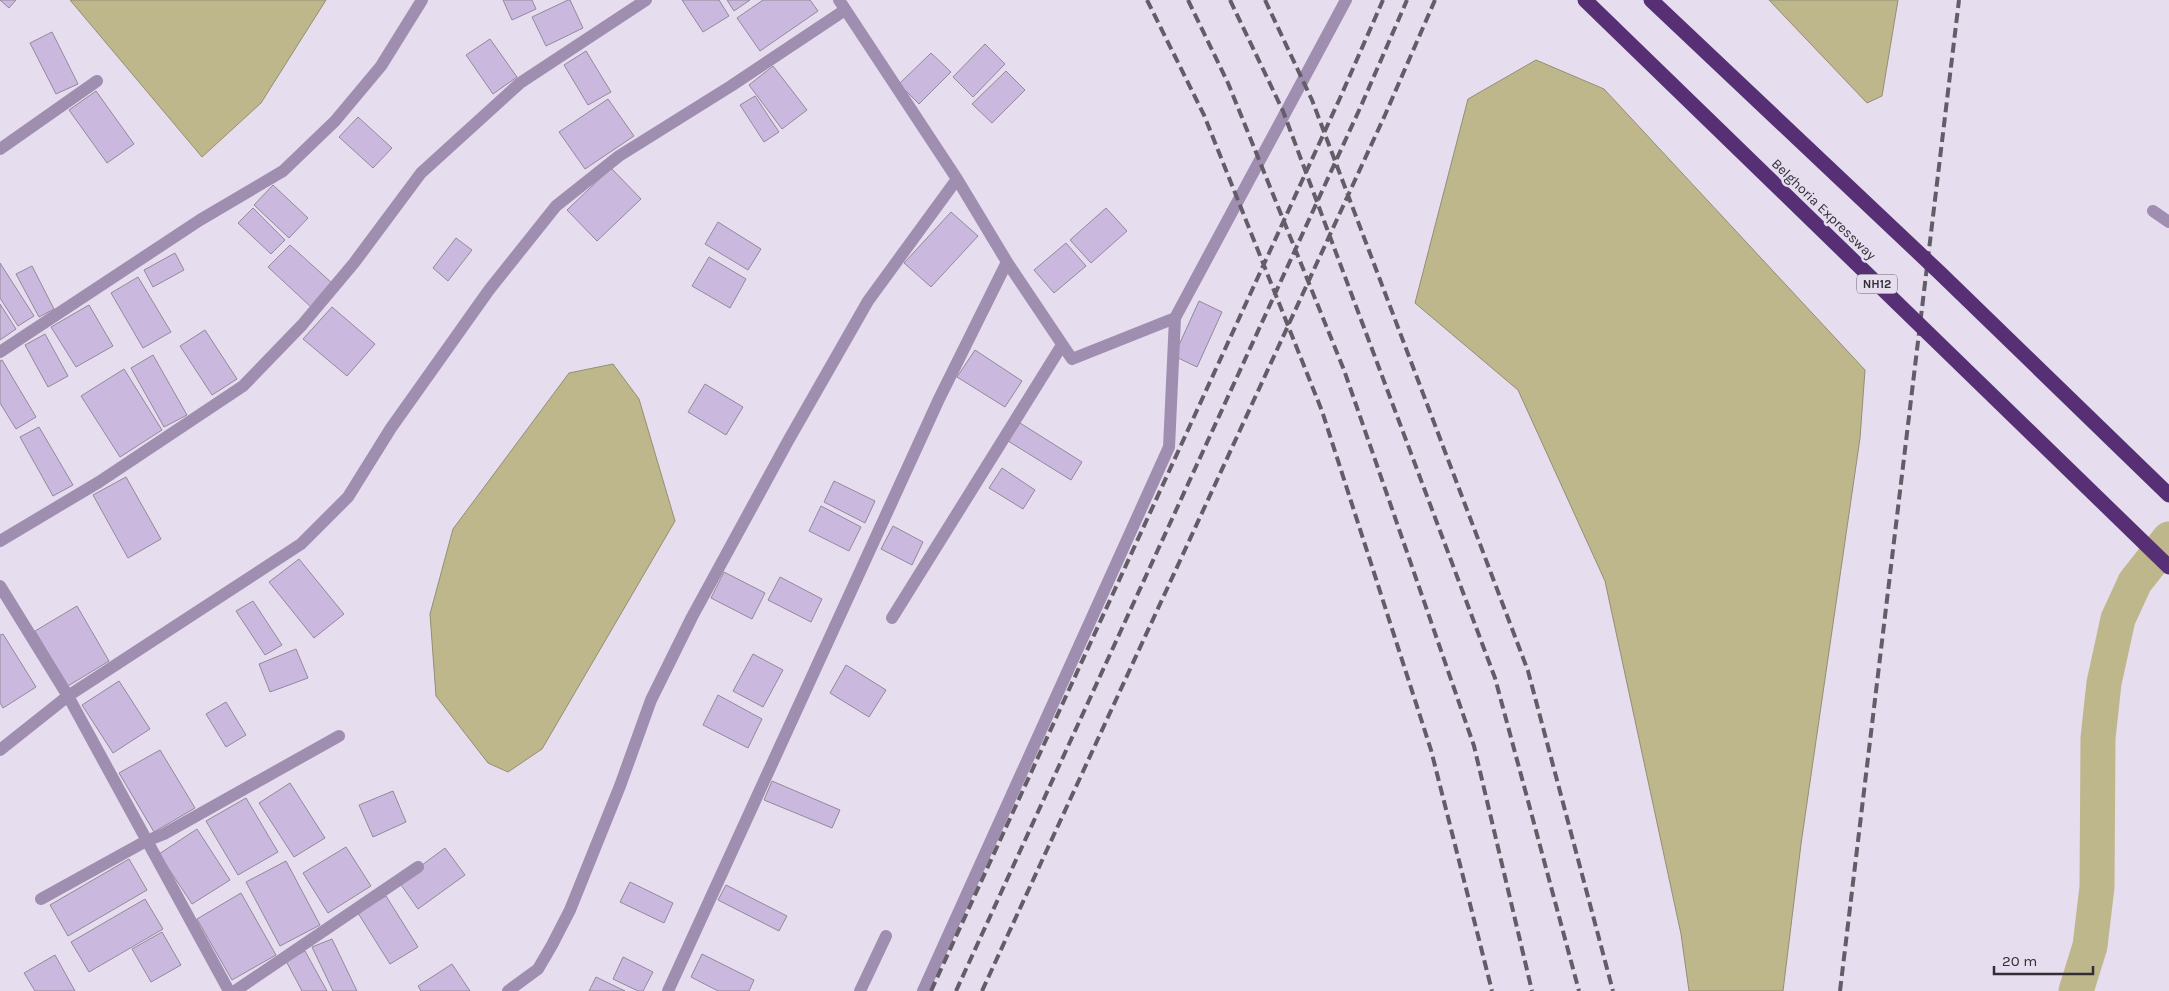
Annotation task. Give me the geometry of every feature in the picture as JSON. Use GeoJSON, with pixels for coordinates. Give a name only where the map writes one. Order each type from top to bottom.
{"type":"FeatureCollection","features":[{"type":"Feature","properties":{"kind":"highway","name":"Belghoria Expressway"},"geometry":{"type":"LineString","coordinates":[[1585,0],[2169,567]]}},
{"type":"Feature","properties":{"kind":"highway"},"geometry":{"type":"LineString","coordinates":[[1651,0],[1940,273],[2169,495]]}},
{"type":"Feature","properties":{"kind":"street"},"geometry":{"type":"LineString","coordinates":[[0,352],[200,220],[283,171],[335,121],[381,66],[404,32],[422,0]]}},
{"type":"Feature","properties":{"kind":"street"},"geometry":{"type":"LineString","coordinates":[[0,541],[99,482],[243,386],[302,325],[348,270],[421,173],[520,83],[646,0]]}},
{"type":"Feature","properties":{"kind":"street"},"geometry":{"type":"LineString","coordinates":[[923,991],[1169,447],[1175,318],[1346,0]]}},
{"type":"Feature","properties":{"kind":"street"},"geometry":{"type":"LineString","coordinates":[[0,750],[68,696],[301,544],[348,497],[391,428],[483,298],[556,206],[619,156],[731,86],[842,5],[957,179],[1007,262],[1072,359],[1175,318]]}},
{"type":"Feature","properties":{"kind":"street"},"geometry":{"type":"LineString","coordinates":[[0,149],[97,81]]}},
{"type":"Feature","properties":{"kind":"street"},"geometry":{"type":"LineString","coordinates":[[508,991],[538,968],[570,910],[613,804],[651,700],[692,617],[788,441],[868,301],[957,179]]}},
{"type":"Feature","properties":{"kind":"street"},"geometry":{"type":"LineString","coordinates":[[2152,212],[2169,222]]}},
{"type":"Feature","properties":{"kind":"street"},"geometry":{"type":"LineString","coordinates":[[668,991],[935,408],[1007,262]]}},
{"type":"Feature","properties":{"kind":"street"},"geometry":{"type":"LineString","coordinates":[[892,618],[1062,345]]}},
{"type":"Feature","properties":{"kind":"street"},"geometry":{"type":"LineString","coordinates":[[0,586],[68,696],[229,991]]}},
{"type":"Feature","properties":{"kind":"street"},"geometry":{"type":"LineString","coordinates":[[41,899],[146,841],[164,834],[340,736]]}},
{"type":"Feature","properties":{"kind":"street"},"geometry":{"type":"LineString","coordinates":[[235,991],[418,867]]}},
{"type":"Feature","properties":{"kind":"street"},"geometry":{"type":"LineString","coordinates":[[860,991],[886,936]]}},
{"type":"Feature","properties":{"kind":"shaded area"},"geometry":{"type":"Polygon","coordinates":[[[70,0],[326,0],[261,103],[202,157],[70,0]]]}},
{"type":"Feature","properties":{"kind":"shaded area"},"geometry":{"type":"Polygon","coordinates":[[[1769,0],[1898,0],[1882,96],[1867,103],[1769,0]]]}},
{"type":"Feature","properties":{"kind":"shaded area"},"geometry":{"type":"Polygon","coordinates":[[[1536,60],[1604,89],[1865,370],[1860,438],[1801,844],[1783,991],[1689,991],[1681,934],[1605,581],[1518,390],[1415,303],[1468,99],[1536,60]]]}},
{"type":"Feature","properties":{"kind":"shaded area"},"geometry":{"type":"Polygon","coordinates":[[[613,364],[639,399],[675,521],[542,749],[508,772],[488,763],[436,696],[430,614],[453,529],[569,373],[613,364]]]}},
{"type":"Feature","properties":{"kind":"building"},"geometry":{"type":"Polygon","coordinates":[[[0,0],[16,0],[9,8],[0,0]]]}},
{"type":"Feature","properties":{"kind":"building"},"geometry":{"type":"Polygon","coordinates":[[[503,0],[532,0],[536,9],[512,20],[503,0]]]}},
{"type":"Feature","properties":{"kind":"building"},"geometry":{"type":"Polygon","coordinates":[[[570,0],[583,28],[546,46],[532,17],[570,0]]]}},
{"type":"Feature","properties":{"kind":"building"},"geometry":{"type":"Polygon","coordinates":[[[682,0],[719,0],[729,16],[703,32],[682,0]]]}},
{"type":"Feature","properties":{"kind":"building"},"geometry":{"type":"Polygon","coordinates":[[[727,0],[750,0],[734,11],[727,0]]]}},
{"type":"Feature","properties":{"kind":"building"},"geometry":{"type":"Polygon","coordinates":[[[763,0],[810,0],[818,11],[760,51],[737,18],[763,0]]]}},
{"type":"Feature","properties":{"kind":"building"},"geometry":{"type":"Polygon","coordinates":[[[52,32],[78,84],[56,94],[30,43],[52,32]]]}},
{"type":"Feature","properties":{"kind":"building"},"geometry":{"type":"Polygon","coordinates":[[[490,39],[517,77],[493,94],[466,55],[490,39]]]}},
{"type":"Feature","properties":{"kind":"building"},"geometry":{"type":"Polygon","coordinates":[[[985,44],[1005,64],[973,97],[953,77],[985,44]]]}},
{"type":"Feature","properties":{"kind":"building"},"geometry":{"type":"Polygon","coordinates":[[[586,51],[611,92],[588,105],[564,65],[586,51]]]}},
{"type":"Feature","properties":{"kind":"building"},"geometry":{"type":"Polygon","coordinates":[[[931,53],[951,72],[919,104],[899,84],[931,53]]]}},
{"type":"Feature","properties":{"kind":"building"},"geometry":{"type":"Polygon","coordinates":[[[773,66],[807,110],[782,129],[749,85],[773,66]]]}},
{"type":"Feature","properties":{"kind":"building"},"geometry":{"type":"Polygon","coordinates":[[[1006,71],[1025,90],[992,123],[972,104],[1006,71]]]}},
{"type":"Feature","properties":{"kind":"building"},"geometry":{"type":"Polygon","coordinates":[[[96,91],[134,144],[107,163],[69,110],[96,91]]]}},
{"type":"Feature","properties":{"kind":"building"},"geometry":{"type":"Polygon","coordinates":[[[755,96],[779,132],[764,142],[740,105],[755,96]]]}},
{"type":"Feature","properties":{"kind":"building"},"geometry":{"type":"Polygon","coordinates":[[[608,99],[634,136],[585,169],[559,132],[608,99]]]}},
{"type":"Feature","properties":{"kind":"building"},"geometry":{"type":"Polygon","coordinates":[[[358,117],[392,148],[373,168],[339,137],[358,117]]]}},
{"type":"Feature","properties":{"kind":"building"},"geometry":{"type":"Polygon","coordinates":[[[611,168],[641,199],[597,241],[567,210],[611,168]]]}},
{"type":"Feature","properties":{"kind":"building"},"geometry":{"type":"Polygon","coordinates":[[[273,185],[308,218],[289,238],[254,205],[273,185]]]}},
{"type":"Feature","properties":{"kind":"building"},"geometry":{"type":"Polygon","coordinates":[[[253,208],[285,240],[271,254],[238,223],[253,208]]]}},
{"type":"Feature","properties":{"kind":"building"},"geometry":{"type":"Polygon","coordinates":[[[1106,208],[1127,231],[1091,263],[1070,240],[1106,208]]]}},
{"type":"Feature","properties":{"kind":"building"},"geometry":{"type":"Polygon","coordinates":[[[951,212],[978,236],[931,287],[904,263],[951,212]]]}},
{"type":"Feature","properties":{"kind":"building"},"geometry":{"type":"Polygon","coordinates":[[[718,222],[761,249],[748,270],[705,244],[718,222]]]}},
{"type":"Feature","properties":{"kind":"building"},"geometry":{"type":"Polygon","coordinates":[[[456,238],[472,250],[448,281],[433,268],[456,238]]]}},
{"type":"Feature","properties":{"kind":"building"},"geometry":{"type":"Polygon","coordinates":[[[1066,243],[1086,266],[1054,293],[1034,270],[1066,243]]]}},
{"type":"Feature","properties":{"kind":"building"},"geometry":{"type":"Polygon","coordinates":[[[290,245],[333,284],[311,307],[268,267],[290,245]]]}},
{"type":"Feature","properties":{"kind":"building"},"geometry":{"type":"Polygon","coordinates":[[[175,253],[184,270],[153,287],[144,270],[175,253]]]}},
{"type":"Feature","properties":{"kind":"building"},"geometry":{"type":"Polygon","coordinates":[[[709,257],[746,279],[730,308],[692,286],[709,257]]]}},
{"type":"Feature","properties":{"kind":"building"},"geometry":{"type":"Polygon","coordinates":[[[0,263],[34,316],[18,326],[0,298],[0,263]]]}},
{"type":"Feature","properties":{"kind":"building"},"geometry":{"type":"Polygon","coordinates":[[[32,266],[54,309],[39,317],[16,274],[32,266]]]}},
{"type":"Feature","properties":{"kind":"building"},"geometry":{"type":"Polygon","coordinates":[[[138,277],[171,332],[143,348],[111,293],[138,277]]]}},
{"type":"Feature","properties":{"kind":"building"},"geometry":{"type":"Polygon","coordinates":[[[1199,301],[1222,312],[1197,367],[1174,356],[1199,301]]]}},
{"type":"Feature","properties":{"kind":"building"},"geometry":{"type":"Polygon","coordinates":[[[0,304],[16,329],[0,340],[0,304]]]}},
{"type":"Feature","properties":{"kind":"building"},"geometry":{"type":"Polygon","coordinates":[[[89,305],[113,346],[76,367],[51,327],[89,305]]]}},
{"type":"Feature","properties":{"kind":"building"},"geometry":{"type":"Polygon","coordinates":[[[332,307],[375,344],[347,376],[303,339],[332,307]]]}},
{"type":"Feature","properties":{"kind":"building"},"geometry":{"type":"Polygon","coordinates":[[[205,330],[237,379],[212,395],[180,346],[205,330]]]}},
{"type":"Feature","properties":{"kind":"building"},"geometry":{"type":"Polygon","coordinates":[[[45,334],[68,376],[48,387],[25,345],[45,334]]]}},
{"type":"Feature","properties":{"kind":"building"},"geometry":{"type":"Polygon","coordinates":[[[975,350],[1022,381],[1005,407],[957,377],[975,350]]]}},
{"type":"Feature","properties":{"kind":"building"},"geometry":{"type":"Polygon","coordinates":[[[153,355],[187,415],[164,427],[131,368],[153,355]]]}},
{"type":"Feature","properties":{"kind":"building"},"geometry":{"type":"Polygon","coordinates":[[[2,360],[36,417],[16,429],[0,403],[0,361],[2,360]]]}},
{"type":"Feature","properties":{"kind":"building"},"geometry":{"type":"Polygon","coordinates":[[[124,369],[162,430],[120,457],[81,396],[124,369]]]}},
{"type":"Feature","properties":{"kind":"building"},"geometry":{"type":"Polygon","coordinates":[[[705,384],[743,407],[726,435],[688,412],[705,384]]]}},
{"type":"Feature","properties":{"kind":"building"},"geometry":{"type":"Polygon","coordinates":[[[1020,423],[1082,462],[1071,480],[1008,441],[1020,423]]]}},
{"type":"Feature","properties":{"kind":"building"},"geometry":{"type":"Polygon","coordinates":[[[39,427],[73,485],[53,496],[20,437],[39,427]]]}},
{"type":"Feature","properties":{"kind":"building"},"geometry":{"type":"Polygon","coordinates":[[[1002,468],[1035,490],[1023,509],[989,488],[1002,468]]]}},
{"type":"Feature","properties":{"kind":"building"},"geometry":{"type":"Polygon","coordinates":[[[126,477],[161,539],[128,558],[93,495],[126,477]]]}},
{"type":"Feature","properties":{"kind":"building"},"geometry":{"type":"Polygon","coordinates":[[[834,481],[875,501],[865,523],[824,502],[834,481]]]}},
{"type":"Feature","properties":{"kind":"building"},"geometry":{"type":"Polygon","coordinates":[[[821,506],[861,527],[849,551],[809,531],[821,506]]]}},
{"type":"Feature","properties":{"kind":"building"},"geometry":{"type":"Polygon","coordinates":[[[893,526],[923,542],[912,565],[881,549],[893,526]]]}},
{"type":"Feature","properties":{"kind":"building"},"geometry":{"type":"Polygon","coordinates":[[[299,559],[344,614],[314,638],[269,582],[299,559]]]}},
{"type":"Feature","properties":{"kind":"building"},"geometry":{"type":"Polygon","coordinates":[[[724,572],[765,593],[752,619],[711,598],[724,572]]]}},
{"type":"Feature","properties":{"kind":"building"},"geometry":{"type":"Polygon","coordinates":[[[780,577],[822,599],[811,622],[768,600],[780,577]]]}},
{"type":"Feature","properties":{"kind":"building"},"geometry":{"type":"Polygon","coordinates":[[[253,601],[282,645],[265,655],[236,611],[253,601]]]}},
{"type":"Feature","properties":{"kind":"building"},"geometry":{"type":"Polygon","coordinates":[[[77,606],[109,661],[68,686],[35,631],[77,606]]]}},
{"type":"Feature","properties":{"kind":"building"},"geometry":{"type":"Polygon","coordinates":[[[3,634],[36,687],[3,708],[0,703],[0,635],[3,634]]]}},
{"type":"Feature","properties":{"kind":"building"},"geometry":{"type":"Polygon","coordinates":[[[296,649],[308,678],[270,692],[259,664],[296,649]]]}},
{"type":"Feature","properties":{"kind":"building"},"geometry":{"type":"Polygon","coordinates":[[[753,654],[783,670],[763,707],[733,691],[753,654]]]}},
{"type":"Feature","properties":{"kind":"building"},"geometry":{"type":"Polygon","coordinates":[[[846,665],[886,690],[869,717],[830,693],[846,665]]]}},
{"type":"Feature","properties":{"kind":"building"},"geometry":{"type":"Polygon","coordinates":[[[119,681],[150,729],[113,753],[82,705],[119,681]]]}},
{"type":"Feature","properties":{"kind":"building"},"geometry":{"type":"Polygon","coordinates":[[[718,695],[762,719],[748,748],[703,725],[718,695]]]}},
{"type":"Feature","properties":{"kind":"building"},"geometry":{"type":"Polygon","coordinates":[[[226,702],[246,735],[226,747],[206,714],[226,702]]]}},
{"type":"Feature","properties":{"kind":"building"},"geometry":{"type":"Polygon","coordinates":[[[160,750],[195,808],[154,832],[119,773],[160,750]]]}},
{"type":"Feature","properties":{"kind":"building"},"geometry":{"type":"Polygon","coordinates":[[[772,781],[840,810],[832,828],[764,800],[772,781]]]}},
{"type":"Feature","properties":{"kind":"building"},"geometry":{"type":"Polygon","coordinates":[[[290,783],[325,838],[294,857],[259,803],[290,783]]]}},
{"type":"Feature","properties":{"kind":"building"},"geometry":{"type":"Polygon","coordinates":[[[393,791],[406,822],[373,837],[359,805],[393,791]]]}},
{"type":"Feature","properties":{"kind":"building"},"geometry":{"type":"Polygon","coordinates":[[[246,798],[278,852],[238,875],[206,821],[246,798]]]}},
{"type":"Feature","properties":{"kind":"building"},"geometry":{"type":"Polygon","coordinates":[[[197,829],[230,880],[192,904],[159,854],[197,829]]]}},
{"type":"Feature","properties":{"kind":"building"},"geometry":{"type":"Polygon","coordinates":[[[346,847],[371,886],[328,913],[303,873],[346,847]]]}},
{"type":"Feature","properties":{"kind":"building"},"geometry":{"type":"Polygon","coordinates":[[[445,848],[465,875],[418,909],[399,882],[445,848]]]}},
{"type":"Feature","properties":{"kind":"building"},"geometry":{"type":"Polygon","coordinates":[[[129,859],[147,890],[68,936],[50,905],[129,859]]]}},
{"type":"Feature","properties":{"kind":"building"},"geometry":{"type":"Polygon","coordinates":[[[286,861],[320,925],[280,946],[246,882],[286,861]]]}},
{"type":"Feature","properties":{"kind":"building"},"geometry":{"type":"Polygon","coordinates":[[[630,882],[673,903],[664,923],[620,902],[630,882]]]}},
{"type":"Feature","properties":{"kind":"building"},"geometry":{"type":"Polygon","coordinates":[[[726,885],[787,916],[779,931],[718,900],[726,885]]]}},
{"type":"Feature","properties":{"kind":"building"},"geometry":{"type":"Polygon","coordinates":[[[241,893],[276,955],[232,980],[197,919],[241,893]]]}},
{"type":"Feature","properties":{"kind":"building"},"geometry":{"type":"Polygon","coordinates":[[[386,896],[418,947],[390,964],[358,913],[386,896]]]}},
{"type":"Feature","properties":{"kind":"building"},"geometry":{"type":"Polygon","coordinates":[[[145,899],[163,929],[89,972],[71,942],[145,899]]]}},
{"type":"Feature","properties":{"kind":"building"},"geometry":{"type":"Polygon","coordinates":[[[162,932],[181,965],[151,982],[132,949],[162,932]]]}},
{"type":"Feature","properties":{"kind":"building"},"geometry":{"type":"Polygon","coordinates":[[[332,939],[357,991],[333,991],[312,947],[332,939]]]}},
{"type":"Feature","properties":{"kind":"building"},"geometry":{"type":"Polygon","coordinates":[[[305,951],[327,991],[302,991],[286,961],[305,951]]]}},
{"type":"Feature","properties":{"kind":"building"},"geometry":{"type":"Polygon","coordinates":[[[702,954],[754,980],[749,991],[718,991],[691,977],[702,954]]]}},
{"type":"Feature","properties":{"kind":"building"},"geometry":{"type":"Polygon","coordinates":[[[55,955],[75,991],[35,991],[24,973],[55,955]]]}},
{"type":"Feature","properties":{"kind":"building"},"geometry":{"type":"Polygon","coordinates":[[[623,957],[653,972],[643,991],[638,991],[613,979],[623,957]]]}},
{"type":"Feature","properties":{"kind":"building"},"geometry":{"type":"Polygon","coordinates":[[[452,964],[470,991],[421,991],[418,986],[452,964]]]}},
{"type":"Feature","properties":{"kind":"building"},"geometry":{"type":"Polygon","coordinates":[[[596,977],[625,991],[589,991],[596,977]]]}},
{"type":"Feature","properties":{"kind":"waterway"},"geometry":{"type":"LineString","coordinates":[[2076,991],[2090,946],[2097,887],[2098,738],[2104,683],[2118,619],[2135,582],[2169,539]]}},
{"type":"Feature","properties":{"kind":"railway"},"geometry":{"type":"LineString","coordinates":[[1147,0],[1204,115],[1322,411],[1431,750],[1492,991]]}},
{"type":"Feature","properties":{"kind":"railway"},"geometry":{"type":"LineString","coordinates":[[1188,0],[1228,83],[1344,370],[1474,746],[1532,991]]}},
{"type":"Feature","properties":{"kind":"railway"},"geometry":{"type":"LineString","coordinates":[[1230,0],[1283,111],[1495,678],[1579,991]]}},
{"type":"Feature","properties":{"kind":"railway"},"geometry":{"type":"LineString","coordinates":[[1265,0],[1312,100],[1528,671],[1613,991]]}},
{"type":"Feature","properties":{"kind":"railway"},"geometry":{"type":"LineString","coordinates":[[931,991],[1340,98],[1383,0]]}},
{"type":"Feature","properties":{"kind":"railway"},"geometry":{"type":"LineString","coordinates":[[956,991],[1361,106],[1407,0]]}},
{"type":"Feature","properties":{"kind":"railway"},"geometry":{"type":"LineString","coordinates":[[982,991],[1385,115],[1435,0]]}},
{"type":"Feature","properties":{"kind":"railway"},"geometry":{"type":"LineString","coordinates":[[1840,991],[1959,0]]}}]}
